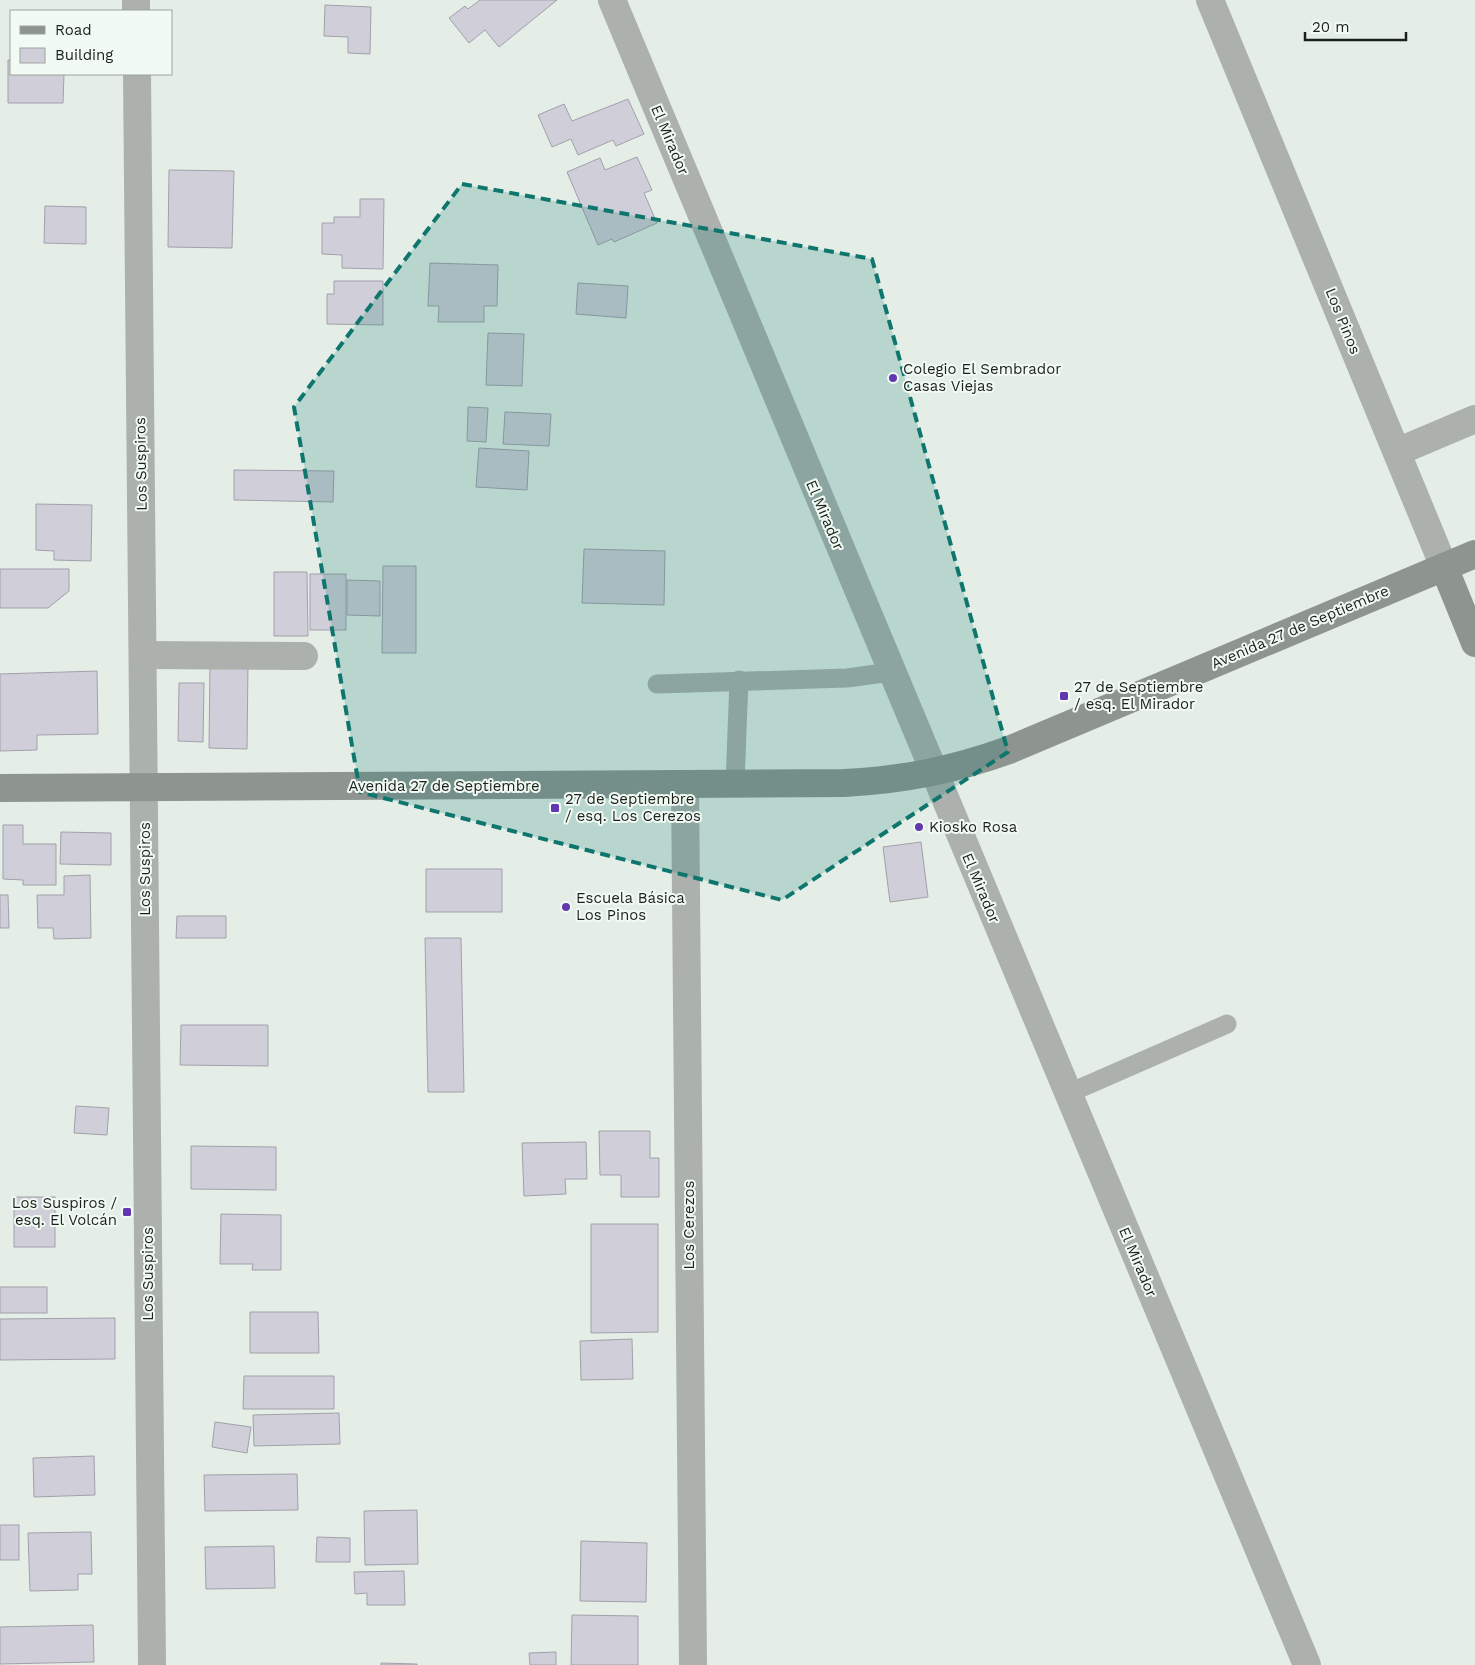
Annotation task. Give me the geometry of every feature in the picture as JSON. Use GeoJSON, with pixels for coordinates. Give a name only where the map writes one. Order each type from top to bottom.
{"type":"FeatureCollection","features":[{"type":"Feature","properties":{"kind":"street","name":"El Mirador"},"geometry":{"type":"LineString","coordinates":[[612,0],[890,672],[1307,1665]]}},
{"type":"Feature","properties":{"kind":"street","name":"Los Pinos"},"geometry":{"type":"LineString","coordinates":[[1210,0],[1475,643]]}},
{"type":"Feature","properties":{"kind":"street","name":"Los Suspiros"},"geometry":{"type":"LineString","coordinates":[[137,75],[152,1665]]}},
{"type":"Feature","properties":{"kind":"street"},"geometry":{"type":"LineString","coordinates":[[1397,452],[1475,419]]}},
{"type":"Feature","properties":{"kind":"street","name":"Avenida 27 de Septiembre"},"geometry":{"type":"LineString","coordinates":[[0,788],[735,784],[844,783],[889,780],[933,773],[973,763],[1009,750],[1475,554]]}},
{"type":"Feature","properties":{"kind":"street"},"geometry":{"type":"LineString","coordinates":[[143,655],[304,656]]}},
{"type":"Feature","properties":{"kind":"street","name":"Los Cerezos"},"geometry":{"type":"LineString","coordinates":[[685,784],[693,1665]]}},
{"type":"Feature","properties":{"kind":"lane"},"geometry":{"type":"LineString","coordinates":[[658,684],[847,678],[890,672]]}},
{"type":"Feature","properties":{"kind":"lane"},"geometry":{"type":"LineString","coordinates":[[735,784],[739,680]]}},
{"type":"Feature","properties":{"kind":"lane"},"geometry":{"type":"LineString","coordinates":[[1067,1094],[1227,1024]]}},
{"type":"Feature","properties":{"kind":"highlighted area"},"geometry":{"type":"Polygon","coordinates":[[[462,184],[872,259],[1008,752],[782,900],[360,792],[294,407],[462,184]]]}},
{"type":"Feature","properties":{"kind":"building"},"geometry":{"type":"Polygon","coordinates":[[[480,0],[557,0],[499,47],[485,30],[469,43],[449,18],[465,6],[468,9],[480,0]]]}},
{"type":"Feature","properties":{"kind":"building"},"geometry":{"type":"Polygon","coordinates":[[[325,5],[371,7],[370,54],[348,53],[348,37],[324,36],[325,5]]]}},
{"type":"Feature","properties":{"kind":"building"},"geometry":{"type":"Polygon","coordinates":[[[8,60],[10,60],[10,75],[64,75],[63,103],[8,103],[8,60]]]}},
{"type":"Feature","properties":{"kind":"building"},"geometry":{"type":"Polygon","coordinates":[[[628,99],[644,134],[616,146],[613,140],[578,155],[571,139],[552,147],[538,115],[564,104],[572,121],[628,99]]]}},
{"type":"Feature","properties":{"kind":"building"},"geometry":{"type":"Polygon","coordinates":[[[637,157],[652,190],[644,193],[657,223],[614,242],[612,239],[598,245],[567,172],[600,158],[605,170],[637,157]]]}},
{"type":"Feature","properties":{"kind":"building"},"geometry":{"type":"Polygon","coordinates":[[[169,170],[234,171],[232,248],[168,247],[169,170]]]}},
{"type":"Feature","properties":{"kind":"building"},"geometry":{"type":"Polygon","coordinates":[[[360,199],[384,199],[383,269],[342,268],[342,255],[322,254],[322,223],[334,223],[334,217],[360,217],[360,199]]]}},
{"type":"Feature","properties":{"kind":"building"},"geometry":{"type":"Polygon","coordinates":[[[45,206],[86,207],[86,244],[44,243],[45,206]]]}},
{"type":"Feature","properties":{"kind":"building"},"geometry":{"type":"Polygon","coordinates":[[[430,263],[498,265],[497,306],[484,306],[484,322],[438,322],[439,306],[428,306],[430,263]]]}},
{"type":"Feature","properties":{"kind":"building"},"geometry":{"type":"Polygon","coordinates":[[[334,281],[383,281],[383,325],[327,324],[327,294],[334,294],[334,281]]]}},
{"type":"Feature","properties":{"kind":"building"},"geometry":{"type":"Polygon","coordinates":[[[578,283],[628,286],[626,318],[576,314],[578,283]]]}},
{"type":"Feature","properties":{"kind":"building"},"geometry":{"type":"Polygon","coordinates":[[[488,333],[524,334],[522,386],[486,385],[488,333]]]}},
{"type":"Feature","properties":{"kind":"building"},"geometry":{"type":"Polygon","coordinates":[[[468,407],[488,408],[486,442],[467,441],[468,407]]]}},
{"type":"Feature","properties":{"kind":"building"},"geometry":{"type":"Polygon","coordinates":[[[505,412],[551,414],[549,446],[503,444],[505,412]]]}},
{"type":"Feature","properties":{"kind":"building"},"geometry":{"type":"Polygon","coordinates":[[[479,448],[529,451],[527,490],[476,487],[479,448]]]}},
{"type":"Feature","properties":{"kind":"building"},"geometry":{"type":"Polygon","coordinates":[[[234,470],[334,471],[333,502],[234,500],[234,470]]]}},
{"type":"Feature","properties":{"kind":"building"},"geometry":{"type":"Polygon","coordinates":[[[36,504],[92,505],[91,561],[54,560],[54,551],[36,550],[36,504]]]}},
{"type":"Feature","properties":{"kind":"building"},"geometry":{"type":"Polygon","coordinates":[[[584,549],[665,551],[664,605],[582,603],[584,549]]]}},
{"type":"Feature","properties":{"kind":"building"},"geometry":{"type":"Polygon","coordinates":[[[383,566],[416,566],[416,653],[382,653],[383,566]]]}},
{"type":"Feature","properties":{"kind":"building"},"geometry":{"type":"Polygon","coordinates":[[[0,569],[69,569],[69,591],[48,608],[0,608],[0,569]]]}},
{"type":"Feature","properties":{"kind":"building"},"geometry":{"type":"Polygon","coordinates":[[[274,572],[307,572],[308,636],[274,636],[274,572]]]}},
{"type":"Feature","properties":{"kind":"building"},"geometry":{"type":"Polygon","coordinates":[[[310,574],[346,574],[346,630],[310,630],[310,574]]]}},
{"type":"Feature","properties":{"kind":"building"},"geometry":{"type":"Polygon","coordinates":[[[347,580],[380,581],[380,616],[347,615],[347,580]]]}},
{"type":"Feature","properties":{"kind":"building"},"geometry":{"type":"Polygon","coordinates":[[[210,663],[248,663],[247,749],[209,748],[210,663]]]}},
{"type":"Feature","properties":{"kind":"building"},"geometry":{"type":"Polygon","coordinates":[[[97,671],[98,734],[37,735],[37,750],[0,751],[0,674],[97,671]]]}},
{"type":"Feature","properties":{"kind":"building"},"geometry":{"type":"Polygon","coordinates":[[[179,683],[204,683],[203,742],[178,741],[179,683]]]}},
{"type":"Feature","properties":{"kind":"building"},"geometry":{"type":"Polygon","coordinates":[[[3,825],[23,825],[23,844],[56,844],[56,885],[23,885],[23,880],[3,879],[3,825]]]}},
{"type":"Feature","properties":{"kind":"building"},"geometry":{"type":"Polygon","coordinates":[[[61,832],[111,833],[111,865],[60,864],[61,832]]]}},
{"type":"Feature","properties":{"kind":"building"},"geometry":{"type":"Polygon","coordinates":[[[921,842],[928,897],[890,902],[883,847],[921,842]]]}},
{"type":"Feature","properties":{"kind":"building"},"geometry":{"type":"Polygon","coordinates":[[[426,869],[502,869],[502,912],[426,912],[426,869]]]}},
{"type":"Feature","properties":{"kind":"building"},"geometry":{"type":"Polygon","coordinates":[[[90,875],[91,938],[54,939],[53,928],[38,928],[37,895],[64,895],[64,876],[90,875]]]}},
{"type":"Feature","properties":{"kind":"building"},"geometry":{"type":"Polygon","coordinates":[[[0,895],[8,895],[9,928],[0,928],[0,895]]]}},
{"type":"Feature","properties":{"kind":"building"},"geometry":{"type":"Polygon","coordinates":[[[177,916],[226,916],[226,938],[176,938],[177,916]]]}},
{"type":"Feature","properties":{"kind":"building"},"geometry":{"type":"Polygon","coordinates":[[[425,938],[461,938],[464,1092],[428,1092],[425,938]]]}},
{"type":"Feature","properties":{"kind":"building"},"geometry":{"type":"Polygon","coordinates":[[[181,1025],[268,1025],[268,1066],[180,1065],[181,1025]]]}},
{"type":"Feature","properties":{"kind":"building"},"geometry":{"type":"Polygon","coordinates":[[[76,1106],[109,1108],[107,1135],[74,1133],[76,1106]]]}},
{"type":"Feature","properties":{"kind":"building"},"geometry":{"type":"Polygon","coordinates":[[[599,1131],[650,1131],[650,1158],[659,1158],[659,1197],[621,1197],[621,1175],[600,1175],[599,1131]]]}},
{"type":"Feature","properties":{"kind":"building"},"geometry":{"type":"Polygon","coordinates":[[[586,1142],[587,1179],[565,1179],[566,1194],[524,1196],[522,1143],[586,1142]]]}},
{"type":"Feature","properties":{"kind":"building"},"geometry":{"type":"Polygon","coordinates":[[[191,1146],[276,1147],[276,1190],[191,1189],[191,1146]]]}},
{"type":"Feature","properties":{"kind":"building"},"geometry":{"type":"Polygon","coordinates":[[[14,1197],[55,1197],[55,1247],[14,1247],[14,1197]]]}},
{"type":"Feature","properties":{"kind":"building"},"geometry":{"type":"Polygon","coordinates":[[[221,1214],[281,1215],[281,1270],[252,1270],[253,1264],[220,1264],[221,1214]]]}},
{"type":"Feature","properties":{"kind":"building"},"geometry":{"type":"Polygon","coordinates":[[[591,1224],[658,1224],[658,1332],[591,1333],[591,1224]]]}},
{"type":"Feature","properties":{"kind":"building"},"geometry":{"type":"Polygon","coordinates":[[[0,1287],[47,1287],[47,1313],[0,1313],[0,1287]]]}},
{"type":"Feature","properties":{"kind":"building"},"geometry":{"type":"Polygon","coordinates":[[[250,1312],[318,1312],[319,1353],[250,1353],[250,1312]]]}},
{"type":"Feature","properties":{"kind":"building"},"geometry":{"type":"Polygon","coordinates":[[[115,1318],[115,1359],[0,1360],[0,1319],[115,1318]]]}},
{"type":"Feature","properties":{"kind":"building"},"geometry":{"type":"Polygon","coordinates":[[[632,1339],[633,1379],[581,1380],[580,1341],[632,1339]]]}},
{"type":"Feature","properties":{"kind":"building"},"geometry":{"type":"Polygon","coordinates":[[[244,1376],[334,1376],[334,1409],[243,1409],[244,1376]]]}},
{"type":"Feature","properties":{"kind":"building"},"geometry":{"type":"Polygon","coordinates":[[[339,1413],[340,1444],[254,1446],[253,1415],[339,1413]]]}},
{"type":"Feature","properties":{"kind":"building"},"geometry":{"type":"Polygon","coordinates":[[[215,1422],[251,1427],[247,1453],[212,1447],[215,1422]]]}},
{"type":"Feature","properties":{"kind":"building"},"geometry":{"type":"Polygon","coordinates":[[[94,1456],[95,1495],[34,1497],[33,1458],[94,1456]]]}},
{"type":"Feature","properties":{"kind":"building"},"geometry":{"type":"Polygon","coordinates":[[[297,1474],[298,1510],[205,1511],[204,1475],[297,1474]]]}},
{"type":"Feature","properties":{"kind":"building"},"geometry":{"type":"Polygon","coordinates":[[[417,1510],[418,1564],[365,1565],[364,1511],[417,1510]]]}},
{"type":"Feature","properties":{"kind":"building"},"geometry":{"type":"Polygon","coordinates":[[[0,1525],[19,1525],[19,1560],[0,1560],[0,1525]]]}},
{"type":"Feature","properties":{"kind":"building"},"geometry":{"type":"Polygon","coordinates":[[[91,1532],[92,1574],[78,1574],[78,1590],[30,1591],[28,1533],[91,1532]]]}},
{"type":"Feature","properties":{"kind":"building"},"geometry":{"type":"Polygon","coordinates":[[[317,1537],[350,1538],[350,1562],[316,1562],[317,1537]]]}},
{"type":"Feature","properties":{"kind":"building"},"geometry":{"type":"Polygon","coordinates":[[[581,1541],[647,1543],[646,1602],[580,1601],[581,1541]]]}},
{"type":"Feature","properties":{"kind":"building"},"geometry":{"type":"Polygon","coordinates":[[[274,1546],[275,1588],[206,1589],[205,1547],[274,1546]]]}},
{"type":"Feature","properties":{"kind":"building"},"geometry":{"type":"Polygon","coordinates":[[[404,1571],[405,1605],[367,1605],[367,1593],[355,1594],[354,1572],[404,1571]]]}},
{"type":"Feature","properties":{"kind":"building"},"geometry":{"type":"Polygon","coordinates":[[[572,1615],[638,1616],[638,1665],[571,1665],[572,1615]]]}},
{"type":"Feature","properties":{"kind":"building"},"geometry":{"type":"Polygon","coordinates":[[[93,1625],[94,1662],[0,1664],[0,1627],[93,1625]]]}},
{"type":"Feature","properties":{"kind":"building"},"geometry":{"type":"Polygon","coordinates":[[[556,1652],[556,1665],[530,1665],[529,1653],[556,1652]]]}},
{"type":"Feature","properties":{"kind":"building"},"geometry":{"type":"Polygon","coordinates":[[[381,1663],[417,1664],[417,1665],[381,1665],[381,1663]]]}},
{"type":"Feature","properties":{"kind":"place","name":"Colegio El Sembrador Casas Viejas"},"geometry":{"type":"Point","coordinates":[893,378]}},
{"type":"Feature","properties":{"kind":"place","name":"27 de Septiembre / esq. El Mirador"},"geometry":{"type":"Point","coordinates":[1064,696]}},
{"type":"Feature","properties":{"kind":"place","name":"27 de Septiembre / esq. Los Cerezos"},"geometry":{"type":"Point","coordinates":[555,808]}},
{"type":"Feature","properties":{"kind":"place","name":"Kiosko Rosa"},"geometry":{"type":"Point","coordinates":[919,827]}},
{"type":"Feature","properties":{"kind":"place","name":"Escuela Básica Los Pinos"},"geometry":{"type":"Point","coordinates":[566,907]}},
{"type":"Feature","properties":{"kind":"place","name":"Los Suspiros / esq. El Volcán"},"geometry":{"type":"Point","coordinates":[127,1212]}}]}
